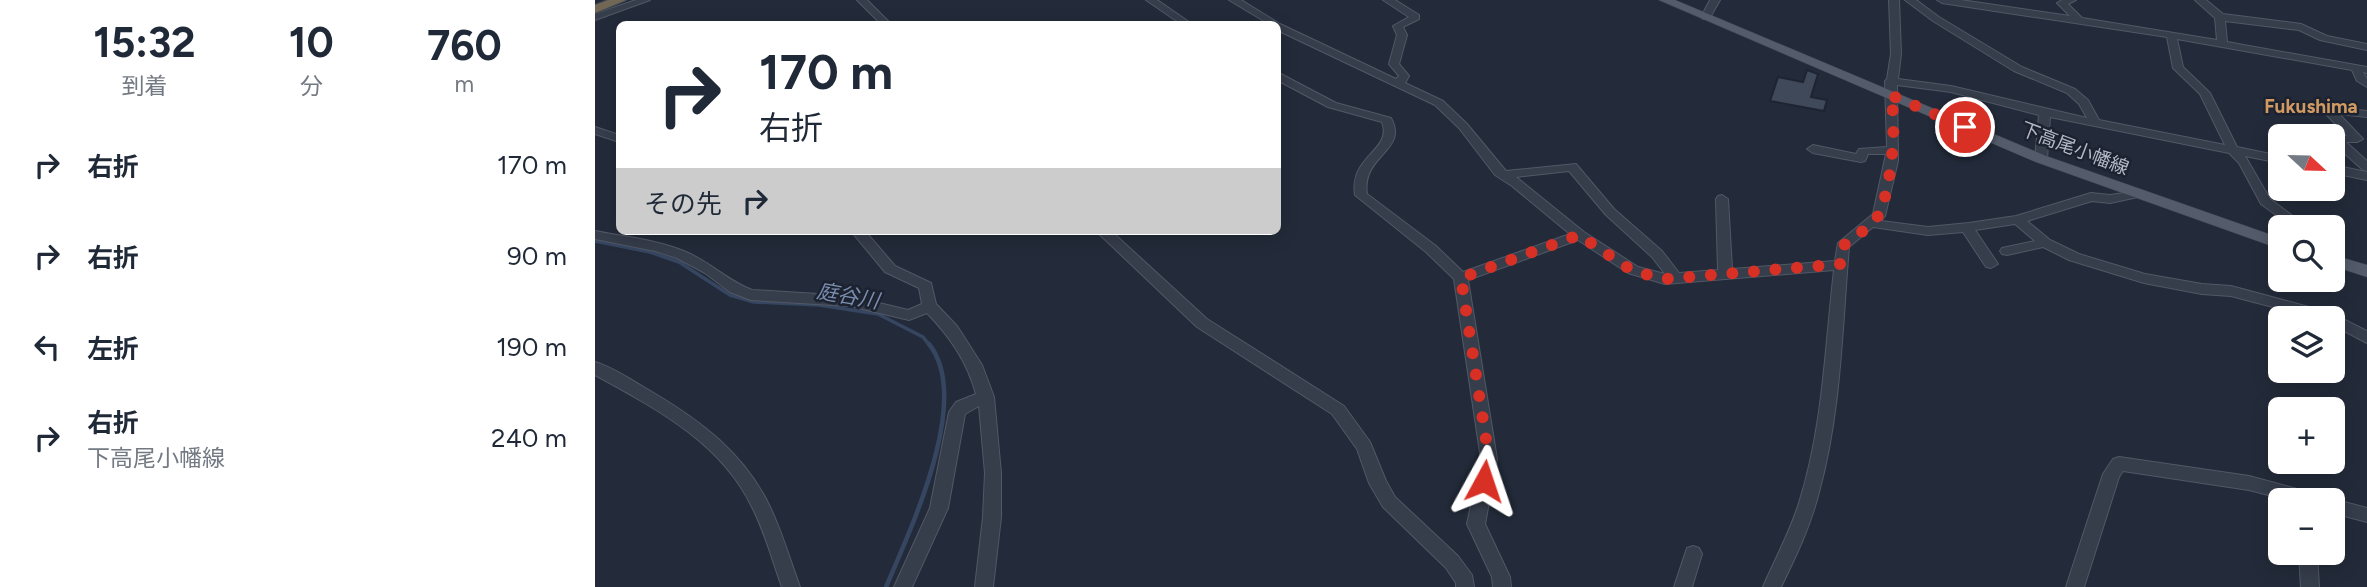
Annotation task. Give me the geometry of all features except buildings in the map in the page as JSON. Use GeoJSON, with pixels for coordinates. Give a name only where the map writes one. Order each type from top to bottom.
{"type":"FeatureCollection","features":[{"type":"Feature","properties":{"kind":"highway"},"geometry":{"type":"LineString","coordinates":[[595,6],[607,0]]}},
{"type":"Feature","properties":{"kind":"highway"},"geometry":{"type":"LineString","coordinates":[[595,6],[620,0]]}},
{"type":"Feature","properties":{"kind":"main road","name":"下高尾小幡線"},"geometry":{"type":"LineString","coordinates":[[1665,0],[1890,88],[2041,159],[2268,240]]}},
{"type":"Feature","properties":{"kind":"main road"},"geometry":{"type":"LineString","coordinates":[[2345,264],[2367,271]]}},
{"type":"Feature","properties":{"kind":"street"},"geometry":{"type":"LineString","coordinates":[[595,17],[645,0]]}},
{"type":"Feature","properties":{"kind":"street"},"geometry":{"type":"LineString","coordinates":[[862,0],[883,21]]}},
{"type":"Feature","properties":{"kind":"street"},"geometry":{"type":"LineString","coordinates":[[1151,0],[1182,21]]}},
{"type":"Feature","properties":{"kind":"street"},"geometry":{"type":"LineString","coordinates":[[1234,0],[1269,21]]}},
{"type":"Feature","properties":{"kind":"street"},"geometry":{"type":"LineString","coordinates":[[1388,0],[1416,17],[1398,26],[1402,35],[1394,64],[1404,76],[1398,84]]}},
{"type":"Feature","properties":{"kind":"street"},"geometry":{"type":"LineString","coordinates":[[1706,17],[1715,0]]}},
{"type":"Feature","properties":{"kind":"street"},"geometry":{"type":"LineString","coordinates":[[1772,587],[1795,538],[1811,493],[1822,444],[1843,246],[1879,216],[1884,198],[1892,150],[1890,88],[1896,54],[1894,0]]}},
{"type":"Feature","properties":{"kind":"street"},"geometry":{"type":"LineString","coordinates":[[1910,0],[2018,69],[2071,91],[2084,102],[2095,123]]}},
{"type":"Feature","properties":{"kind":"street"},"geometry":{"type":"LineString","coordinates":[[1942,0],[2078,19],[2356,68]]}},
{"type":"Feature","properties":{"kind":"street"},"geometry":{"type":"LineString","coordinates":[[2071,0],[2062,3],[2078,19]]}},
{"type":"Feature","properties":{"kind":"street"},"geometry":{"type":"LineString","coordinates":[[2200,0],[2220,17],[2301,27],[2324,38],[2367,47]]}},
{"type":"Feature","properties":{"kind":"street"},"geometry":{"type":"LineString","coordinates":[[2220,17],[2222,45]]}},
{"type":"Feature","properties":{"kind":"street"},"geometry":{"type":"LineString","coordinates":[[1281,27],[1439,103],[1451,113],[1484,155],[1505,176],[1579,235],[1633,271],[1676,279],[1841,264]]}},
{"type":"Feature","properties":{"kind":"street"},"geometry":{"type":"LineString","coordinates":[[2172,37],[2178,68],[2205,93],[2233,150],[2244,162],[2265,201],[2285,215]]}},
{"type":"Feature","properties":{"kind":"street"},"geometry":{"type":"LineString","coordinates":[[2324,38],[2327,46],[2356,68],[2361,79],[2367,84]]}},
{"type":"Feature","properties":{"kind":"street"},"geometry":{"type":"LineString","coordinates":[[1281,77],[1332,104],[1387,120],[1392,131],[1389,139],[1359,174],[1361,195],[1431,249],[1461,278],[1489,459],[1476,524],[1501,577],[1502,587]]}},
{"type":"Feature","properties":{"kind":"street"},"geometry":{"type":"LineString","coordinates":[[1890,88],[1951,89],[2045,113],[2268,157]]}},
{"type":"Feature","properties":{"kind":"street"},"geometry":{"type":"LineString","coordinates":[[2367,114],[2328,110],[2357,139],[2335,139],[2367,167]]}},
{"type":"Feature","properties":{"kind":"street"},"geometry":{"type":"LineString","coordinates":[[2041,159],[2045,113]]}},
{"type":"Feature","properties":{"kind":"street"},"geometry":{"type":"LineString","coordinates":[[595,130],[616,138]]}},
{"type":"Feature","properties":{"kind":"street"},"geometry":{"type":"LineString","coordinates":[[1813,149],[1861,158],[1863,151],[1892,150]]}},
{"type":"Feature","properties":{"kind":"street"},"geometry":{"type":"LineString","coordinates":[[1505,176],[1572,167],[1610,212],[1657,254],[1676,279]]}},
{"type":"Feature","properties":{"kind":"street"},"geometry":{"type":"LineString","coordinates":[[2345,171],[2367,176]]}},
{"type":"Feature","properties":{"kind":"street"},"geometry":{"type":"LineString","coordinates":[[1870,223],[1928,231],[1966,227],[2018,220],[2091,197],[2110,199],[2134,194]]}},
{"type":"Feature","properties":{"kind":"street"},"geometry":{"type":"LineString","coordinates":[[1722,199],[1725,275]]}},
{"type":"Feature","properties":{"kind":"street"},"geometry":{"type":"LineString","coordinates":[[2018,220],[2045,243],[2074,257],[2144,278],[2202,289],[2231,291],[2285,306]]}},
{"type":"Feature","properties":{"kind":"street"},"geometry":{"type":"LineString","coordinates":[[1966,227],[1991,264]]}},
{"type":"Feature","properties":{"kind":"street"},"geometry":{"type":"LineString","coordinates":[[595,235],[657,247],[682,255],[710,270],[735,289],[751,295],[850,301],[909,315],[929,306]]}},
{"type":"Feature","properties":{"kind":"street"},"geometry":{"type":"LineString","coordinates":[[861,235],[890,269],[926,286],[929,306],[965,349],[977,369],[992,429],[992,517],[984,587]]}},
{"type":"Feature","properties":{"kind":"street"},"geometry":{"type":"LineString","coordinates":[[1107,235],[1202,323],[1338,410],[1364,447],[1389,502],[1452,562],[1465,582],[1465,587]]}},
{"type":"Feature","properties":{"kind":"street"},"geometry":{"type":"LineString","coordinates":[[1461,278],[1579,235]]}},
{"type":"Feature","properties":{"kind":"street"},"geometry":{"type":"LineString","coordinates":[[2007,251],[2045,243]]}},
{"type":"Feature","properties":{"kind":"street"},"geometry":{"type":"LineString","coordinates":[[2345,326],[2367,338]]}},
{"type":"Feature","properties":{"kind":"street"},"geometry":{"type":"LineString","coordinates":[[595,368],[692,423],[722,449],[757,497],[791,587]]}},
{"type":"Feature","properties":{"kind":"street"},"geometry":{"type":"LineString","coordinates":[[903,587],[939,508],[957,412],[962,406],[986,397]]}},
{"type":"Feature","properties":{"kind":"street"},"geometry":{"type":"LineString","coordinates":[[2075,587],[2111,474],[2119,464],[2249,483],[2268,488]]}},
{"type":"Feature","properties":{"kind":"street"},"geometry":{"type":"LineString","coordinates":[[2345,509],[2367,515]]}},
{"type":"Feature","properties":{"kind":"street"},"geometry":{"type":"LineString","coordinates":[[1683,587],[1693,554]]}},
{"type":"Feature","properties":{"kind":"street"},"geometry":{"type":"LineString","coordinates":[[2309,565],[2310,587]]}},
{"type":"Feature","properties":{"kind":"waterway","name":"庭谷川"},"geometry":{"type":"LineString","coordinates":[[595,241],[650,252],[679,262],[730,295],[754,302],[819,305],[878,314],[923,337],[930,346]]}},
{"type":"Feature","properties":{"kind":"waterway","name":"庭谷川"},"geometry":{"type":"LineString","coordinates":[[886,587],[922,500],[941,430],[944,397],[941,368],[930,346]]}},
{"type":"Feature","properties":{"kind":"district","name":"Fukushima"},"geometry":{"type":"Point","coordinates":[2311,106]}},
{"type":"Feature","properties":{"kind":"route"},"geometry":{"type":"LineString","coordinates":[[1484,481],[1489,459],[1461,278],[1579,235],[1633,271],[1665,279],[1841,264],[1843,246],[1879,216],[1892,161],[1893,120],[1890,95],[1965,127]]}}]}
